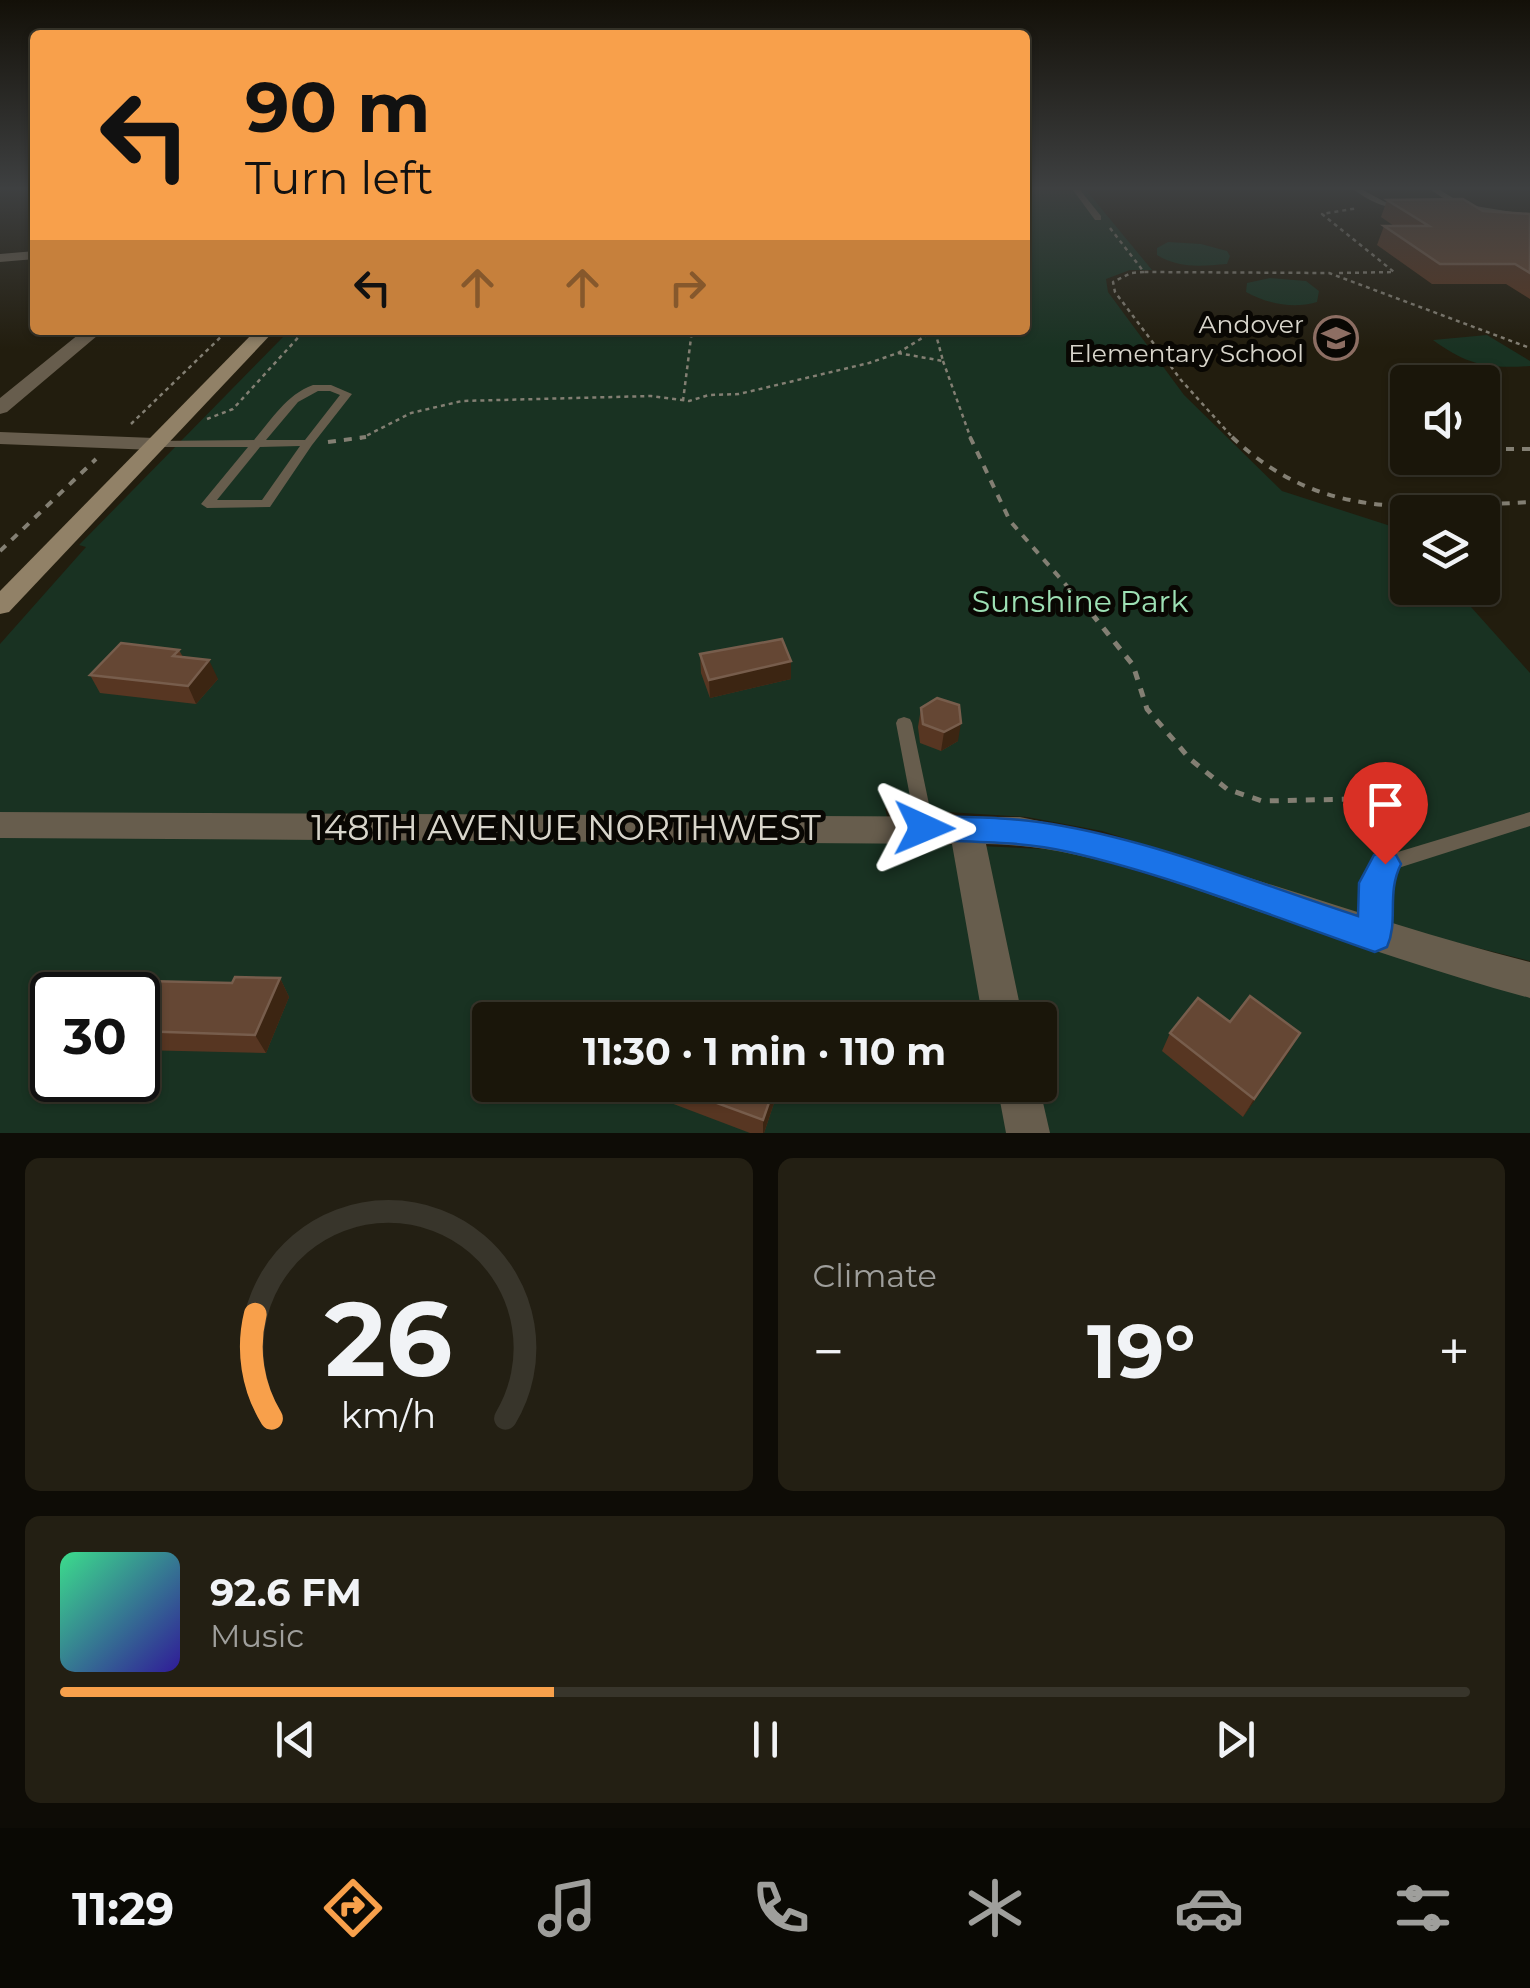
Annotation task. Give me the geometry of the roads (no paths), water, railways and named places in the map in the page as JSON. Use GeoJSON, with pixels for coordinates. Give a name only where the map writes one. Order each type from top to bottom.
{"type":"FeatureCollection","features":[{"type":"Feature","properties":{"kind":"street"},"geometry":{"type":"LineString","coordinates":[[0,258],[30,255]]}},
{"type":"Feature","properties":{"kind":"street"},"geometry":{"type":"LineString","coordinates":[[0,408],[90,335]]}},
{"type":"Feature","properties":{"kind":"street"},"geometry":{"type":"LineString","coordinates":[[0,606],[261,335]]}},
{"type":"Feature","properties":{"kind":"street"},"geometry":{"type":"LineString","coordinates":[[0,438],[154,444]]}},
{"type":"Feature","properties":{"kind":"street","name":"148TH AVENUE NORTHWEST"},"geometry":{"type":"LineString","coordinates":[[0,825],[966,828],[1068,839],[1142,859],[1375,936],[1530,980]]}},
{"type":"Feature","properties":{"kind":"street"},"geometry":{"type":"LineString","coordinates":[[966,828],[1000,1002]]}},
{"type":"Feature","properties":{"kind":"street"},"geometry":{"type":"LineString","coordinates":[[1022,1102],[1028,1133]]}},
{"type":"Feature","properties":{"kind":"lane"},"geometry":{"type":"LineString","coordinates":[[341,390],[347,394],[266,504],[207,504],[257,443],[298,393],[341,390]]}},
{"type":"Feature","properties":{"kind":"lane"},"geometry":{"type":"LineString","coordinates":[[154,444],[308,443]]}},
{"type":"Feature","properties":{"kind":"lane"},"geometry":{"type":"LineString","coordinates":[[904,723],[924,828]]}},
{"type":"Feature","properties":{"kind":"lane"},"geometry":{"type":"LineString","coordinates":[[1375,936],[1378,872],[1385,864],[1530,819]]}},
{"type":"Feature","properties":{"kind":"place","name":"Andover Elementary School"},"geometry":{"type":"Point","coordinates":[1336,338]}},
{"type":"Feature","properties":{"kind":"park label","name":"Sunshine Park"},"geometry":{"type":"Point","coordinates":[1080,601]}}]}
